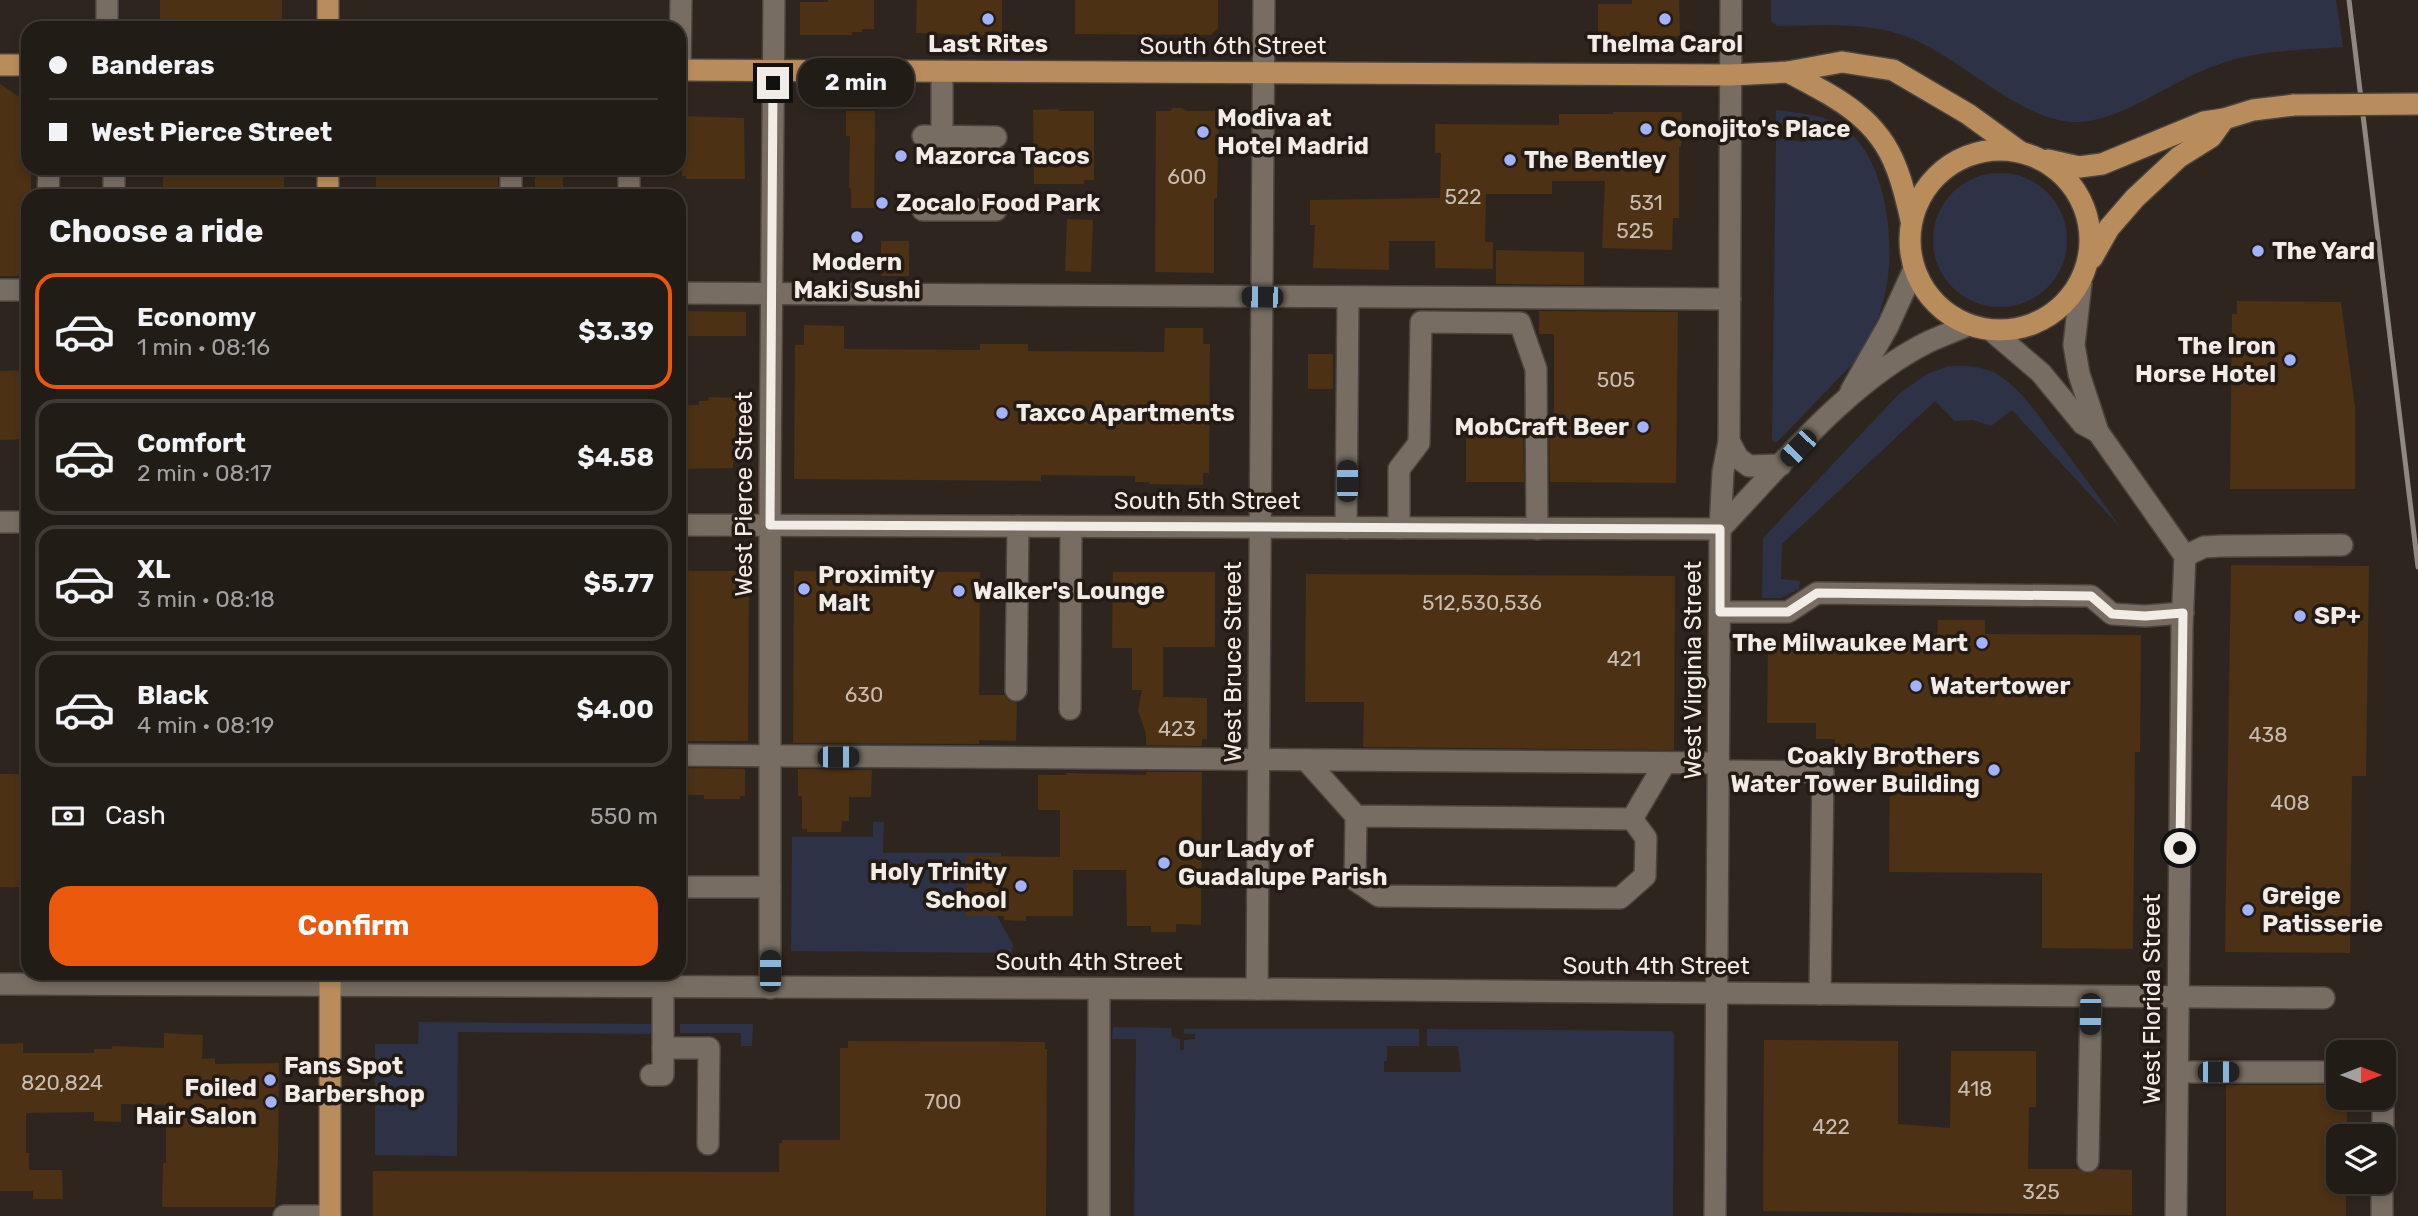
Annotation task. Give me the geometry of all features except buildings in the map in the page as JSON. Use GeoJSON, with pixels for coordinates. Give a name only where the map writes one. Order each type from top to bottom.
{"type":"FeatureCollection","features":[{"type":"Feature","properties":{"kind":"main road"},"geometry":{"type":"LineString","coordinates":[[328,0],[328,21]]}},
{"type":"Feature","properties":{"kind":"main road","name":"South 6th Street"},"geometry":{"type":"LineString","coordinates":[[686,70],[1731,75],[1788,72],[1842,62],[1893,70],[1968,114],[2019,151]]}},
{"type":"Feature","properties":{"kind":"main road"},"geometry":{"type":"LineString","coordinates":[[0,65],[21,65]]}},
{"type":"Feature","properties":{"kind":"main road"},"geometry":{"type":"LineString","coordinates":[[1788,72],[1848,104],[1882,139],[1896,166],[1912,220]]}},
{"type":"Feature","properties":{"kind":"main road"},"geometry":{"type":"LineString","coordinates":[[2224,119],[2211,137],[2179,157],[2135,198],[2109,228],[2064,304],[2043,320],[2018,329],[1992,331],[1968,325],[1945,312],[1926,293],[1914,269],[1910,245],[1912,220],[1922,193],[1940,172],[1964,156],[1991,149],[2019,151],[2079,167],[2102,164],[2204,122],[2253,110],[2294,104],[2418,104]]}},
{"type":"Feature","properties":{"kind":"main road"},"geometry":{"type":"LineString","coordinates":[[2042,159],[2063,174],[2078,193],[2088,216],[2091,241],[2084,274]]}},
{"type":"Feature","properties":{"kind":"main road"},"geometry":{"type":"LineString","coordinates":[[330,980],[330,1216]]}},
{"type":"Feature","properties":{"kind":"street"},"geometry":{"type":"LineString","coordinates":[[107,0],[107,21]]}},
{"type":"Feature","properties":{"kind":"street"},"geometry":{"type":"LineString","coordinates":[[680,21],[681,0]]}},
{"type":"Feature","properties":{"kind":"street","name":"West Pierce Street"},"geometry":{"type":"LineString","coordinates":[[770,988],[774,0]]}},
{"type":"Feature","properties":{"kind":"street","name":"West Bruce Street"},"geometry":{"type":"LineString","coordinates":[[1257,989],[1264,0]]}},
{"type":"Feature","properties":{"kind":"street","name":"West Virginia Street"},"geometry":{"type":"LineString","coordinates":[[1715,1216],[1720,529],[1723,472],[1729,441],[1731,0]]}},
{"type":"Feature","properties":{"kind":"street"},"geometry":{"type":"LineString","coordinates":[[942,71],[933,137],[996,137]]}},
{"type":"Feature","properties":{"kind":"street"},"geometry":{"type":"LineString","coordinates":[[923,211],[996,210]]}},
{"type":"Feature","properties":{"kind":"street"},"geometry":{"type":"LineString","coordinates":[[1847,398],[1888,326],[1914,269]]}},
{"type":"Feature","properties":{"kind":"street"},"geometry":{"type":"LineString","coordinates":[[2084,274],[2074,345],[2079,374],[2098,432],[2185,556],[2195,550],[2213,546],[2342,545]]}},
{"type":"Feature","properties":{"kind":"street"},"geometry":{"type":"LineString","coordinates":[[0,290],[21,290]]}},
{"type":"Feature","properties":{"kind":"street"},"geometry":{"type":"LineString","coordinates":[[686,293],[1730,299]]}},
{"type":"Feature","properties":{"kind":"street"},"geometry":{"type":"LineString","coordinates":[[1346,528],[1348,297]]}},
{"type":"Feature","properties":{"kind":"street"},"geometry":{"type":"LineString","coordinates":[[1399,528],[1399,469],[1419,443],[1421,322],[1520,323],[1536,369],[1536,529]]}},
{"type":"Feature","properties":{"kind":"street"},"geometry":{"type":"LineString","coordinates":[[1720,529],[1847,398],[1902,357],[1928,342],[1968,325]]}},
{"type":"Feature","properties":{"kind":"street"},"geometry":{"type":"LineString","coordinates":[[1992,331],[2041,373],[2083,424],[2098,432]]}},
{"type":"Feature","properties":{"kind":"street"},"geometry":{"type":"LineString","coordinates":[[1729,441],[1738,458],[1749,466],[1781,465]]}},
{"type":"Feature","properties":{"kind":"street"},"geometry":{"type":"LineString","coordinates":[[0,522],[21,522]]}},
{"type":"Feature","properties":{"kind":"street","name":"South 5th Street"},"geometry":{"type":"LineString","coordinates":[[686,525],[1720,529]]}},
{"type":"Feature","properties":{"kind":"street"},"geometry":{"type":"LineString","coordinates":[[1016,690],[1018,526]]}},
{"type":"Feature","properties":{"kind":"street"},"geometry":{"type":"LineString","coordinates":[[1070,709],[1071,527]]}},
{"type":"Feature","properties":{"kind":"street","name":"West Florida Street"},"geometry":{"type":"LineString","coordinates":[[2176,1216],[2185,556]]}},
{"type":"Feature","properties":{"kind":"street"},"geometry":{"type":"LineString","coordinates":[[1720,612],[1788,612],[1817,593],[2091,596],[2112,614],[2145,616],[2183,613]]}},
{"type":"Feature","properties":{"kind":"street"},"geometry":{"type":"LineString","coordinates":[[686,755],[1665,763],[1823,772],[1820,994]]}},
{"type":"Feature","properties":{"kind":"street"},"geometry":{"type":"LineString","coordinates":[[1306,760],[1356,816],[1355,880],[1379,896],[1619,898],[1645,876],[1646,838],[1632,819]]}},
{"type":"Feature","properties":{"kind":"street"},"geometry":{"type":"LineString","coordinates":[[1632,819],[1665,763]]}},
{"type":"Feature","properties":{"kind":"street"},"geometry":{"type":"LineString","coordinates":[[1356,816],[1632,819]]}},
{"type":"Feature","properties":{"kind":"street"},"geometry":{"type":"LineString","coordinates":[[687,887],[770,887]]}},
{"type":"Feature","properties":{"kind":"street","name":"South 4th Street"},"geometry":{"type":"LineString","coordinates":[[0,984],[570,980],[663,987],[2325,998]]}},
{"type":"Feature","properties":{"kind":"street"},"geometry":{"type":"LineString","coordinates":[[651,1074],[663,1074],[663,987]]}},
{"type":"Feature","properties":{"kind":"street"},"geometry":{"type":"LineString","coordinates":[[1099,989],[1099,1216]]}},
{"type":"Feature","properties":{"kind":"street"},"geometry":{"type":"LineString","coordinates":[[2088,1161],[2091,997]]}},
{"type":"Feature","properties":{"kind":"street"},"geometry":{"type":"LineString","coordinates":[[663,1048],[709,1048],[708,1144]]}},
{"type":"Feature","properties":{"kind":"street"},"geometry":{"type":"LineString","coordinates":[[2179,1072],[2326,1072]]}},
{"type":"Feature","properties":{"kind":"street"},"geometry":{"type":"LineString","coordinates":[[2382,1194],[2382,1216]]}},
{"type":"Feature","properties":{"kind":"street"},"geometry":{"type":"LineString","coordinates":[[284,1216],[330,1216]]}},
{"type":"Feature","properties":{"kind":"shaded area"},"geometry":{"type":"Polygon","coordinates":[[[1771,0],[2336,0],[2343,47],[2279,52],[2232,60],[2201,71],[2114,114],[2079,122],[2056,119],[2011,100],[1943,55],[1899,34],[1854,26],[1777,26],[1771,21],[1771,0]]]}},
{"type":"Feature","properties":{"kind":"shaded area"},"geometry":{"type":"Polygon","coordinates":[[[1776,110],[1808,114],[1838,124],[1854,136],[1867,153],[1883,196],[1889,264],[1885,293],[1865,346],[1850,366],[1776,443],[1772,440],[1776,138],[1805,142],[1807,128],[1776,123],[1776,110]]]}},
{"type":"Feature","properties":{"kind":"shaded area"},"geometry":{"type":"Polygon","coordinates":[[[2000,173],[2026,178],[2047,193],[2062,214],[2067,240],[2062,266],[2047,287],[2026,302],[2000,307],[1974,302],[1953,287],[1938,266],[1933,240],[1938,214],[1953,193],[1974,178],[2000,173]]]}},
{"type":"Feature","properties":{"kind":"shaded area"},"geometry":{"type":"Polygon","coordinates":[[[1949,366],[1985,369],[2012,385],[2026,399],[2120,527],[2012,410],[1991,426],[1973,420],[1955,421],[1935,401],[1782,544],[1781,579],[1800,581],[1799,589],[1781,598],[1762,598],[1763,538],[1899,394],[1927,374],[1949,366]]]}},
{"type":"Feature","properties":{"kind":"shaded area"},"geometry":{"type":"Polygon","coordinates":[[[873,822],[884,822],[883,853],[1001,853],[1001,856],[966,857],[966,915],[997,916],[1013,944],[1012,953],[791,951],[792,837],[873,837],[873,822]]]}},
{"type":"Feature","properties":{"kind":"shaded area"},"geometry":{"type":"Polygon","coordinates":[[[419,1022],[653,1024],[653,1034],[458,1032],[457,1156],[375,1155],[375,1044],[418,1044],[419,1022]]]}},
{"type":"Feature","properties":{"kind":"shaded area"},"geometry":{"type":"Polygon","coordinates":[[[680,1024],[753,1024],[752,1046],[741,1046],[741,1033],[680,1033],[680,1024]]]}},
{"type":"Feature","properties":{"kind":"shaded area"},"geometry":{"type":"Polygon","coordinates":[[[1113,1027],[1171,1028],[1172,1037],[1180,1039],[1180,1050],[1184,1050],[1184,1040],[1195,1039],[1195,1034],[1184,1034],[1184,1029],[1419,1029],[1419,1046],[1387,1046],[1384,1072],[1461,1072],[1458,1046],[1427,1046],[1427,1029],[1672,1031],[1673,1216],[1134,1216],[1136,1039],[1112,1039],[1113,1027]]]}},
{"type":"Feature","properties":{"kind":"railway"},"geometry":{"type":"LineString","coordinates":[[2349,0],[2418,567]]}},
{"type":"Feature","properties":{"kind":"place","name":"Last Rites"},"geometry":{"type":"Point","coordinates":[988,19]}},
{"type":"Feature","properties":{"kind":"place","name":"Thelma Carol"},"geometry":{"type":"Point","coordinates":[1665,19]}},
{"type":"Feature","properties":{"kind":"place","name":"Conojito's Place"},"geometry":{"type":"Point","coordinates":[1646,129]}},
{"type":"Feature","properties":{"kind":"place","name":"Modiva at Hotel Madrid"},"geometry":{"type":"Point","coordinates":[1203,132]}},
{"type":"Feature","properties":{"kind":"place","name":"Mazorca Tacos"},"geometry":{"type":"Point","coordinates":[901,156]}},
{"type":"Feature","properties":{"kind":"place","name":"The Bentley"},"geometry":{"type":"Point","coordinates":[1510,160]}},
{"type":"Feature","properties":{"kind":"place","name":"Zocalo Food Park"},"geometry":{"type":"Point","coordinates":[882,203]}},
{"type":"Feature","properties":{"kind":"place","name":"Modern Maki Sushi"},"geometry":{"type":"Point","coordinates":[857,237]}},
{"type":"Feature","properties":{"kind":"place","name":"The Yard"},"geometry":{"type":"Point","coordinates":[2258,251]}},
{"type":"Feature","properties":{"kind":"place","name":"The Iron Horse Hotel"},"geometry":{"type":"Point","coordinates":[2290,360]}},
{"type":"Feature","properties":{"kind":"place","name":"Taxco Apartments"},"geometry":{"type":"Point","coordinates":[1002,413]}},
{"type":"Feature","properties":{"kind":"place","name":"MobCraft Beer"},"geometry":{"type":"Point","coordinates":[1643,427]}},
{"type":"Feature","properties":{"kind":"place","name":"Proximity Malt"},"geometry":{"type":"Point","coordinates":[804,589]}},
{"type":"Feature","properties":{"kind":"place","name":"Walker's Lounge"},"geometry":{"type":"Point","coordinates":[959,591]}},
{"type":"Feature","properties":{"kind":"place","name":"SP+"},"geometry":{"type":"Point","coordinates":[2300,616]}},
{"type":"Feature","properties":{"kind":"place","name":"The Milwaukee Mart"},"geometry":{"type":"Point","coordinates":[1982,643]}},
{"type":"Feature","properties":{"kind":"place","name":"Watertower"},"geometry":{"type":"Point","coordinates":[1916,686]}},
{"type":"Feature","properties":{"kind":"place","name":"Coakly Brothers Water Tower Building"},"geometry":{"type":"Point","coordinates":[1994,770]}},
{"type":"Feature","properties":{"kind":"place","name":"Our Lady of Guadalupe Parish"},"geometry":{"type":"Point","coordinates":[1164,863]}},
{"type":"Feature","properties":{"kind":"place","name":"Holy Trinity School"},"geometry":{"type":"Point","coordinates":[1021,886]}},
{"type":"Feature","properties":{"kind":"place","name":"Greige Patisserie"},"geometry":{"type":"Point","coordinates":[2248,910]}},
{"type":"Feature","properties":{"kind":"place","name":"Fans Spot Barbershop"},"geometry":{"type":"Point","coordinates":[270,1080]}},
{"type":"Feature","properties":{"kind":"place","name":"Foiled Hair Salon"},"geometry":{"type":"Point","coordinates":[271,1102]}},
{"type":"Feature","properties":{"kind":"route"},"geometry":{"type":"LineString","coordinates":[[773,83],[770,525],[1720,529],[1720,612],[1788,612],[1817,593],[2091,596],[2112,614],[2145,616],[2183,613],[2180,848]]}}]}
